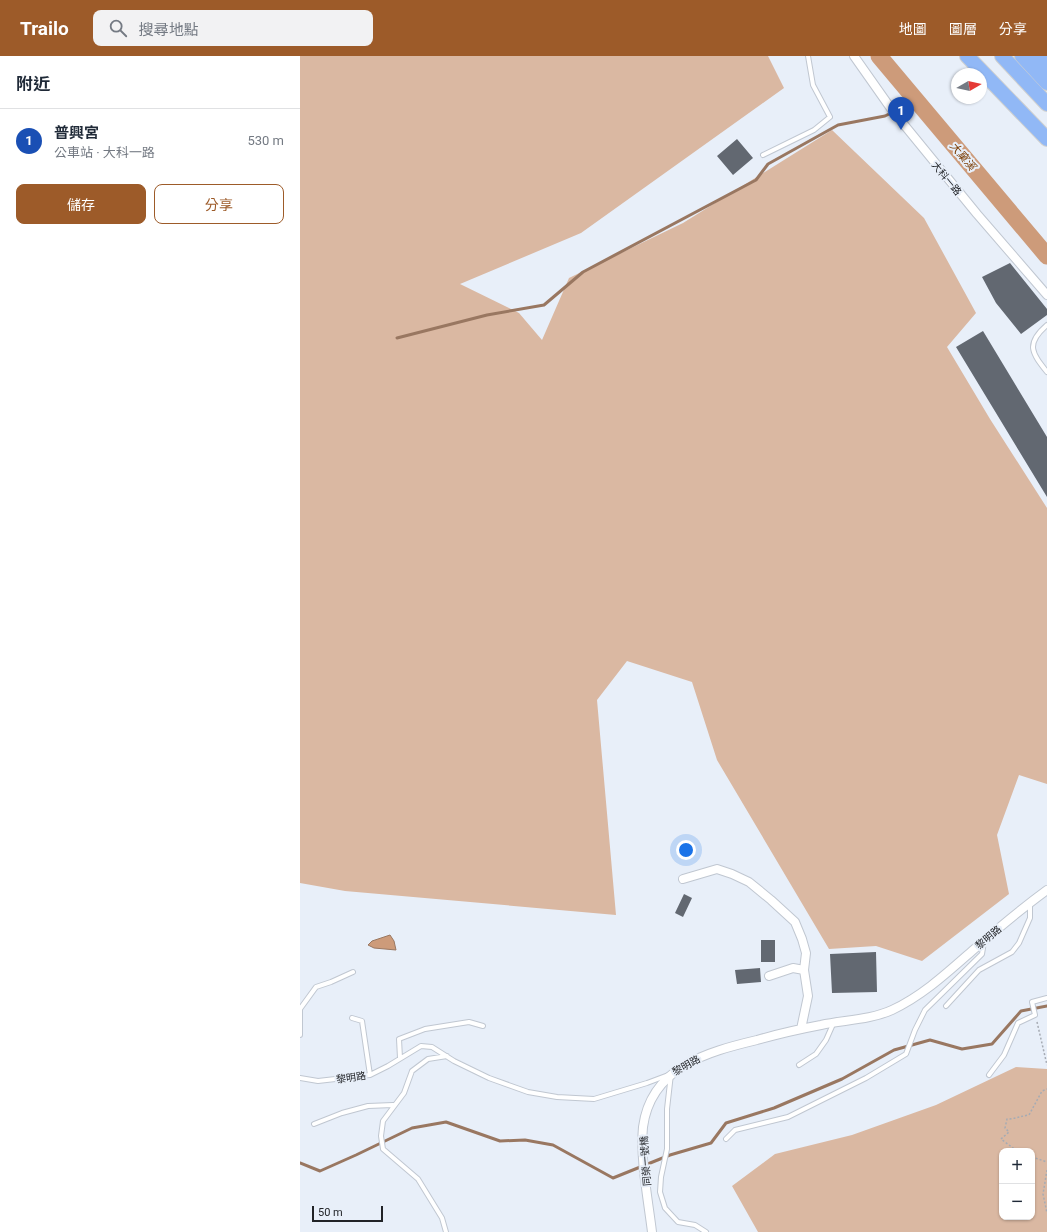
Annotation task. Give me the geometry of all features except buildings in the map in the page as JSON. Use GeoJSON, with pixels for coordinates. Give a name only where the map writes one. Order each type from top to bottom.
{"type":"FeatureCollection","features":[{"type":"Feature","properties":{"kind":"highway"},"geometry":{"type":"LineString","coordinates":[[968,56],[1047,139]]}},
{"type":"Feature","properties":{"kind":"highway"},"geometry":{"type":"LineString","coordinates":[[1002,56],[1047,104]]}},
{"type":"Feature","properties":{"kind":"highway"},"geometry":{"type":"LineString","coordinates":[[1022,56],[1047,83]]}},
{"type":"Feature","properties":{"kind":"highway"},"geometry":{"type":"LineString","coordinates":[[1037,56],[1047,66]]}},
{"type":"Feature","properties":{"kind":"street","name":"大科一路"},"geometry":{"type":"LineString","coordinates":[[854,56],[892,110],[977,214],[1047,294]]}},
{"type":"Feature","properties":{"kind":"street"},"geometry":{"type":"LineString","coordinates":[[683,879],[718,870],[732,874],[749,882],[772,900],[795,922],[806,953],[804,970],[808,996],[801,1029]]}},
{"type":"Feature","properties":{"kind":"street","name":"黎明路"},"geometry":{"type":"LineString","coordinates":[[671,1074],[708,1053],[801,1029],[873,1016],[891,1011],[930,986],[1047,890]]}},
{"type":"Feature","properties":{"kind":"street"},"geometry":{"type":"LineString","coordinates":[[769,976],[793,968],[804,970]]}},
{"type":"Feature","properties":{"kind":"street","name":"同榮一號橋"},"geometry":{"type":"LineString","coordinates":[[651,1228],[642,1141],[651,1098],[671,1074]]}},
{"type":"Feature","properties":{"kind":"lane"},"geometry":{"type":"LineString","coordinates":[[763,155],[814,130],[830,117],[813,85],[808,56]]}},
{"type":"Feature","properties":{"kind":"lane"},"geometry":{"type":"LineString","coordinates":[[850,56],[860,65]]}},
{"type":"Feature","properties":{"kind":"lane"},"geometry":{"type":"LineString","coordinates":[[1047,325],[1038,333],[1033,345],[1034,356],[1047,372]]}},
{"type":"Feature","properties":{"kind":"lane"},"geometry":{"type":"LineString","coordinates":[[946,1006],[979,970],[1012,952],[1019,943],[1030,918],[1030,903]]}},
{"type":"Feature","properties":{"kind":"lane"},"geometry":{"type":"LineString","coordinates":[[726,1139],[735,1130],[788,1117],[866,1078],[906,1054],[915,1030],[925,1010],[982,954],[985,940]]}},
{"type":"Feature","properties":{"kind":"lane"},"geometry":{"type":"LineString","coordinates":[[300,1035],[300,1008],[316,987],[352,972]]}},
{"type":"Feature","properties":{"kind":"lane"},"geometry":{"type":"LineString","coordinates":[[989,1075],[1004,1055],[1018,1023],[1035,1015],[1032,1002],[1047,998]]}},
{"type":"Feature","properties":{"kind":"lane"},"geometry":{"type":"LineString","coordinates":[[352,1018],[362,1021],[370,1075]]}},
{"type":"Feature","properties":{"kind":"lane"},"geometry":{"type":"LineString","coordinates":[[400,1058],[399,1039],[413,1033],[425,1029],[469,1022],[483,1026]]}},
{"type":"Feature","properties":{"kind":"lane"},"geometry":{"type":"LineString","coordinates":[[799,1065],[816,1054],[826,1040],[834,1022]]}},
{"type":"Feature","properties":{"kind":"lane","name":"黎明路"},"geometry":{"type":"LineString","coordinates":[[300,1078],[318,1081],[370,1075],[421,1046],[432,1047],[489,1078],[528,1092],[557,1097],[594,1099],[671,1074]]}},
{"type":"Feature","properties":{"kind":"lane"},"geometry":{"type":"LineString","coordinates":[[446,1232],[442,1218],[418,1179],[383,1149],[381,1136],[383,1121],[393,1105],[404,1092],[412,1071],[428,1059],[447,1056]]}},
{"type":"Feature","properties":{"kind":"lane"},"geometry":{"type":"LineString","coordinates":[[671,1074],[667,1109],[667,1150],[661,1177],[660,1192],[665,1208],[678,1222],[695,1225],[706,1232]]}},
{"type":"Feature","properties":{"kind":"lane"},"geometry":{"type":"LineString","coordinates":[[314,1124],[342,1113],[368,1106],[393,1105]]}},
{"type":"Feature","properties":{"kind":"path"},"geometry":{"type":"LineString","coordinates":[[1035,1015],[1047,1065]]}},
{"type":"Feature","properties":{"kind":"path"},"geometry":{"type":"LineString","coordinates":[[1013,1148],[1001,1139],[1009,1132],[1005,1128],[1007,1120],[1016,1119],[1023,1115],[1029,1115],[1042,1091],[1047,1089]]}},
{"type":"Feature","properties":{"kind":"path"},"geometry":{"type":"LineString","coordinates":[[1035,1158],[1047,1162]]}},
{"type":"Feature","properties":{"kind":"path"},"geometry":{"type":"LineString","coordinates":[[1047,1170],[1043,1194],[1047,1212]]}},
{"type":"Feature","properties":{"kind":"shaded area"},"geometry":{"type":"Polygon","coordinates":[[[300,56],[768,56],[784,88],[581,233],[460,284],[519,313],[542,340],[569,278],[683,223],[832,130],[924,218],[976,313],[947,347],[990,419],[1047,508],[1047,784],[1019,775],[997,835],[1009,894],[922,961],[876,946],[829,949],[717,760],[692,682],[627,661],[597,700],[616,915],[345,891],[300,883],[300,56]]]}},
{"type":"Feature","properties":{"kind":"shaded area"},"geometry":{"type":"Polygon","coordinates":[[[390,935],[394,941],[396,950],[374,948],[368,945],[372,941],[390,935]]]}},
{"type":"Feature","properties":{"kind":"shaded area"},"geometry":{"type":"Polygon","coordinates":[[[1016,1067],[1047,1069],[1047,1232],[758,1232],[732,1186],[775,1154],[852,1135],[936,1105],[1016,1067]]]}},
{"type":"Feature","properties":{"kind":"waterway","name":"大窠溪"},"geometry":{"type":"LineString","coordinates":[[879,56],[1047,256]]}},
{"type":"Feature","properties":{"kind":"waterway"},"geometry":{"type":"LineString","coordinates":[[397,338],[487,315],[544,305],[583,272],[756,180],[768,164],[838,125],[885,116],[917,100]]}},
{"type":"Feature","properties":{"kind":"waterway"},"geometry":{"type":"LineString","coordinates":[[300,1163],[320,1171],[412,1128],[446,1122],[500,1141],[525,1140],[553,1145],[613,1178],[670,1155],[711,1143],[726,1123],[774,1108],[842,1079],[894,1050],[930,1040],[962,1049],[992,1044],[1021,1011],[1047,1006]]}},
{"type":"Feature","properties":{"kind":"place","name":"普興宮"},"geometry":{"type":"Point","coordinates":[901,130]}}]}
